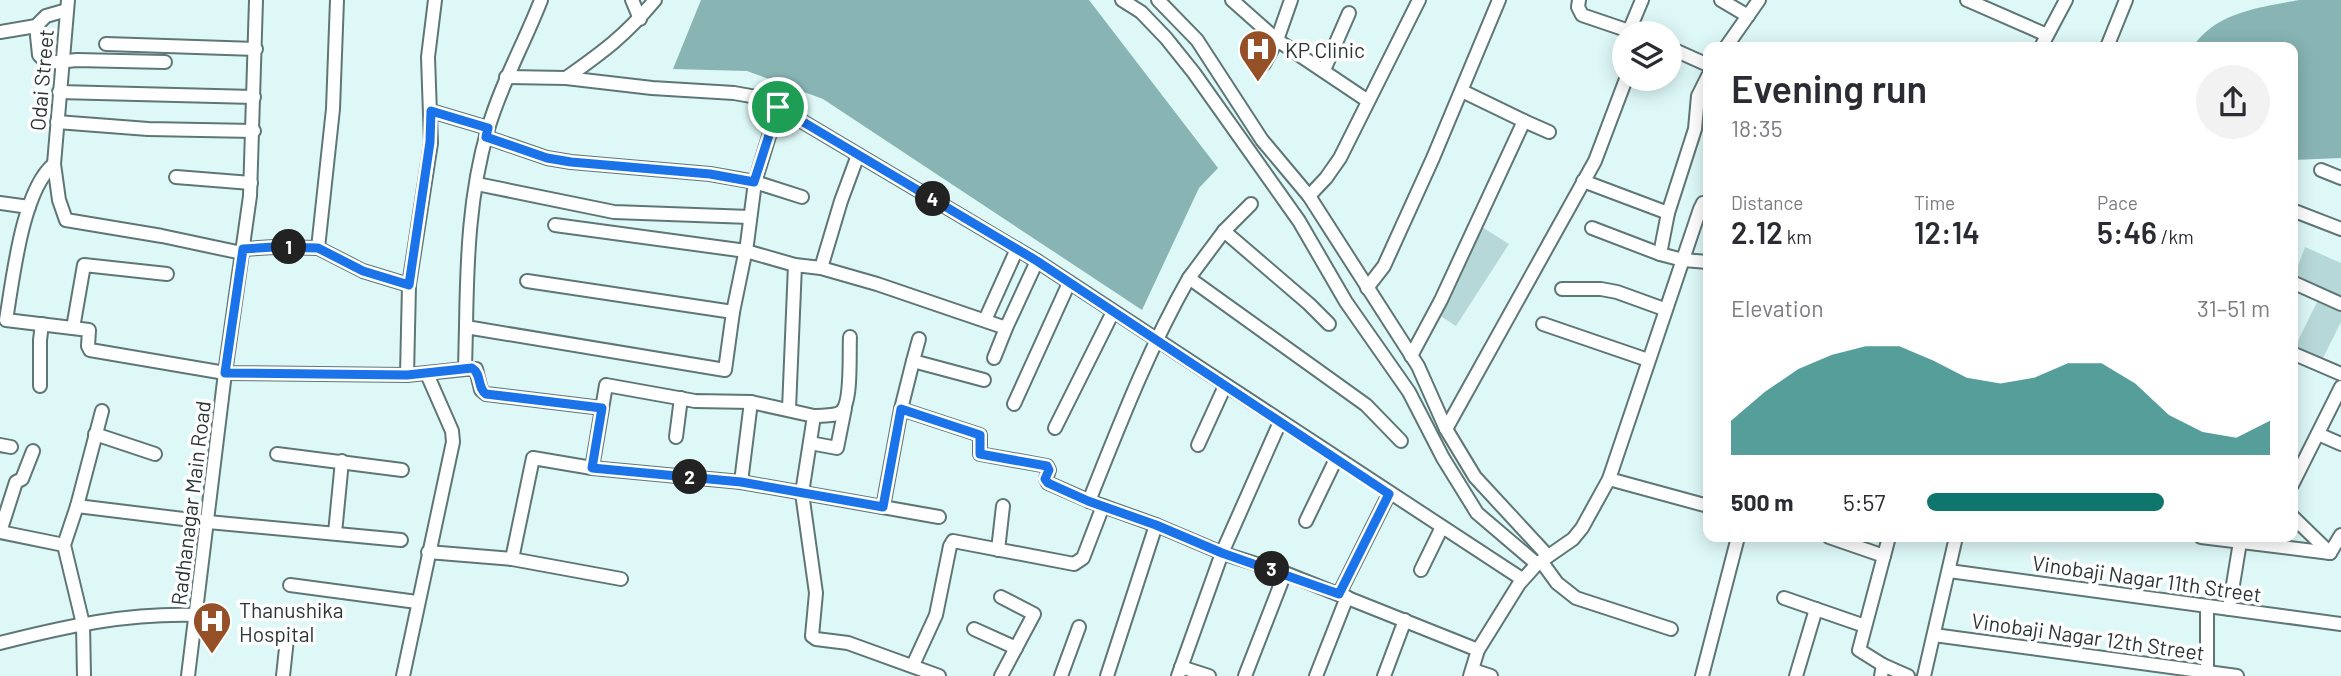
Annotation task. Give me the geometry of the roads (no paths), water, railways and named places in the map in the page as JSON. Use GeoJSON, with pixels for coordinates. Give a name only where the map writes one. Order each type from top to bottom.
{"type":"FeatureCollection","features":[{"type":"Feature","properties":{"kind":"street","name":"Radhanagar Main Road"},"geometry":{"type":"LineString","coordinates":[[188,676],[251,183],[256,49],[252,0]]}},
{"type":"Feature","properties":{"kind":"street"},"geometry":{"type":"LineString","coordinates":[[318,248],[333,109],[337,0]]}},
{"type":"Feature","properties":{"kind":"street"},"geometry":{"type":"LineString","coordinates":[[407,375],[409,285],[430,142],[428,57],[435,0]]}},
{"type":"Feature","properties":{"kind":"street"},"geometry":{"type":"LineString","coordinates":[[465,369],[468,237],[487,132],[506,77],[541,0]]}},
{"type":"Feature","properties":{"kind":"street"},"geometry":{"type":"LineString","coordinates":[[632,0],[640,19]]}},
{"type":"Feature","properties":{"kind":"street"},"geometry":{"type":"LineString","coordinates":[[566,78],[614,45],[655,0]]}},
{"type":"Feature","properties":{"kind":"street"},"geometry":{"type":"LineString","coordinates":[[1122,0],[1141,12],[1166,38],[1299,221],[1346,302],[1409,392],[1443,458],[1477,513],[1542,560]]}},
{"type":"Feature","properties":{"kind":"street"},"geometry":{"type":"LineString","coordinates":[[1158,0],[1197,40],[1262,140],[1309,196],[1411,356],[1446,429],[1475,477],[1542,560],[1557,583],[1576,598],[1671,629]]}},
{"type":"Feature","properties":{"kind":"street"},"geometry":{"type":"LineString","coordinates":[[1232,0],[1278,40],[1368,101]]}},
{"type":"Feature","properties":{"kind":"street"},"geometry":{"type":"LineString","coordinates":[[1264,64],[1278,40],[1291,0]]}},
{"type":"Feature","properties":{"kind":"street"},"geometry":{"type":"LineString","coordinates":[[1309,196],[1340,158],[1419,0]]}},
{"type":"Feature","properties":{"kind":"street"},"geometry":{"type":"LineString","coordinates":[[1367,288],[1384,266],[1462,91],[1499,0]]}},
{"type":"Feature","properties":{"kind":"street"},"geometry":{"type":"LineString","coordinates":[[1578,0],[1582,15],[1612,25]]}},
{"type":"Feature","properties":{"kind":"street"},"geometry":{"type":"LineString","coordinates":[[1635,21],[1642,0]]}},
{"type":"Feature","properties":{"kind":"street"},"geometry":{"type":"LineString","coordinates":[[1721,0],[1748,16]]}},
{"type":"Feature","properties":{"kind":"street"},"geometry":{"type":"LineString","coordinates":[[1730,42],[1759,0]]}},
{"type":"Feature","properties":{"kind":"street"},"geometry":{"type":"LineString","coordinates":[[1967,0],[2047,35]]}},
{"type":"Feature","properties":{"kind":"street"},"geometry":{"type":"LineString","coordinates":[[2044,42],[2066,0]]}},
{"type":"Feature","properties":{"kind":"street"},"geometry":{"type":"LineString","coordinates":[[2109,42],[2126,0]]}},
{"type":"Feature","properties":{"kind":"street"},"geometry":{"type":"LineString","coordinates":[[0,32],[36,26],[46,16],[68,5]]}},
{"type":"Feature","properties":{"kind":"street","name":"Odai Street"},"geometry":{"type":"LineString","coordinates":[[68,5],[54,164],[59,200],[66,220],[242,251]]}},
{"type":"Feature","properties":{"kind":"street"},"geometry":{"type":"LineString","coordinates":[[1324,70],[1349,13]]}},
{"type":"Feature","properties":{"kind":"street"},"geometry":{"type":"LineString","coordinates":[[36,26],[40,58],[47,63],[164,62]]}},
{"type":"Feature","properties":{"kind":"street"},"geometry":{"type":"LineString","coordinates":[[106,44],[256,49]]}},
{"type":"Feature","properties":{"kind":"street"},"geometry":{"type":"LineString","coordinates":[[1682,53],[1703,63]]}},
{"type":"Feature","properties":{"kind":"street"},"geometry":{"type":"LineString","coordinates":[[506,77],[566,78],[652,88],[734,93],[767,99],[1037,261],[1522,579]]}},
{"type":"Feature","properties":{"kind":"street"},"geometry":{"type":"LineString","coordinates":[[1660,254],[1668,213],[1695,129],[1698,96],[1703,86]]}},
{"type":"Feature","properties":{"kind":"street"},"geometry":{"type":"LineString","coordinates":[[1462,91],[1549,132]]}},
{"type":"Feature","properties":{"kind":"street"},"geometry":{"type":"LineString","coordinates":[[1446,429],[1595,161],[1621,91]]}},
{"type":"Feature","properties":{"kind":"street"},"geometry":{"type":"LineString","coordinates":[[59,92],[254,97]]}},
{"type":"Feature","properties":{"kind":"street"},"geometry":{"type":"LineString","coordinates":[[466,327],[726,370],[733,312],[746,251],[754,182],[778,107]]}},
{"type":"Feature","properties":{"kind":"street"},"geometry":{"type":"LineString","coordinates":[[431,111],[559,160],[710,174],[754,182],[803,197]]}},
{"type":"Feature","properties":{"kind":"street"},"geometry":{"type":"LineString","coordinates":[[1411,356],[1441,300],[1524,121]]}},
{"type":"Feature","properties":{"kind":"street"},"geometry":{"type":"LineString","coordinates":[[57,122],[148,129],[254,131]]}},
{"type":"Feature","properties":{"kind":"street"},"geometry":{"type":"LineString","coordinates":[[821,268],[858,155]]}},
{"type":"Feature","properties":{"kind":"street"},"geometry":{"type":"LineString","coordinates":[[54,164],[39,179],[29,207],[3,319],[89,330],[90,350],[225,373],[407,375],[476,369],[481,390],[486,394],[602,408]]}},
{"type":"Feature","properties":{"kind":"street"},"geometry":{"type":"LineString","coordinates":[[2321,170],[2341,178]]}},
{"type":"Feature","properties":{"kind":"street"},"geometry":{"type":"LineString","coordinates":[[176,177],[251,183]]}},
{"type":"Feature","properties":{"kind":"street"},"geometry":{"type":"LineString","coordinates":[[1583,181],[1668,213]]}},
{"type":"Feature","properties":{"kind":"street"},"geometry":{"type":"LineString","coordinates":[[477,184],[614,212],[750,217]]}},
{"type":"Feature","properties":{"kind":"street"},"geometry":{"type":"LineString","coordinates":[[0,202],[29,207]]}},
{"type":"Feature","properties":{"kind":"street"},"geometry":{"type":"LineString","coordinates":[[1491,676],[1472,673],[1478,650],[1522,579],[1542,560],[1573,539],[1582,528],[1609,478],[1664,309],[1703,203]]}},
{"type":"Feature","properties":{"kind":"street"},"geometry":{"type":"LineString","coordinates":[[1088,501],[1157,341],[1189,278],[1224,231],[1251,204]]}},
{"type":"Feature","properties":{"kind":"street"},"geometry":{"type":"LineString","coordinates":[[2298,212],[2341,229]]}},
{"type":"Feature","properties":{"kind":"street"},"geometry":{"type":"LineString","coordinates":[[555,225],[746,251],[795,265],[821,268],[1006,328]]}},
{"type":"Feature","properties":{"kind":"street"},"geometry":{"type":"LineString","coordinates":[[1592,228],[1660,254],[1703,262]]}},
{"type":"Feature","properties":{"kind":"street"},"geometry":{"type":"LineString","coordinates":[[1224,231],[1329,324]]}},
{"type":"Feature","properties":{"kind":"street"},"geometry":{"type":"LineString","coordinates":[[242,251],[274,247],[318,248],[363,271],[409,285]]}},
{"type":"Feature","properties":{"kind":"street"},"geometry":{"type":"LineString","coordinates":[[985,320],[1017,249]]}},
{"type":"Feature","properties":{"kind":"street"},"geometry":{"type":"LineString","coordinates":[[994,358],[1037,261]]}},
{"type":"Feature","properties":{"kind":"street"},"geometry":{"type":"LineString","coordinates":[[73,328],[84,265],[167,274]]}},
{"type":"Feature","properties":{"kind":"street"},"geometry":{"type":"LineString","coordinates":[[789,409],[795,265]]}},
{"type":"Feature","properties":{"kind":"street"},"geometry":{"type":"LineString","coordinates":[[1189,278],[1366,405],[1401,441]]}},
{"type":"Feature","properties":{"kind":"street"},"geometry":{"type":"LineString","coordinates":[[527,281],[733,312]]}},
{"type":"Feature","properties":{"kind":"street"},"geometry":{"type":"LineString","coordinates":[[1014,404],[1069,283]]}},
{"type":"Feature","properties":{"kind":"street"},"geometry":{"type":"LineString","coordinates":[[2298,285],[2341,304]]}},
{"type":"Feature","properties":{"kind":"street"},"geometry":{"type":"LineString","coordinates":[[1562,289],[1601,289],[1617,292],[1664,309]]}},
{"type":"Feature","properties":{"kind":"street"},"geometry":{"type":"LineString","coordinates":[[1055,428],[1113,312]]}},
{"type":"Feature","properties":{"kind":"street"},"geometry":{"type":"LineString","coordinates":[[40,386],[42,324]]}},
{"type":"Feature","properties":{"kind":"street"},"geometry":{"type":"LineString","coordinates":[[1542,324],[1648,360]]}},
{"type":"Feature","properties":{"kind":"street"},"geometry":{"type":"LineString","coordinates":[[810,443],[836,448],[848,392],[850,337]]}},
{"type":"Feature","properties":{"kind":"street"},"geometry":{"type":"LineString","coordinates":[[883,507],[901,409],[919,339]]}},
{"type":"Feature","properties":{"kind":"street"},"geometry":{"type":"LineString","coordinates":[[2298,356],[2341,374]]}},
{"type":"Feature","properties":{"kind":"street"},"geometry":{"type":"LineString","coordinates":[[913,361],[984,380]]}},
{"type":"Feature","properties":{"kind":"street"},"geometry":{"type":"LineString","coordinates":[[403,676],[453,442],[452,430],[426,373]]}},
{"type":"Feature","properties":{"kind":"street"},"geometry":{"type":"LineString","coordinates":[[592,468],[604,388],[608,385],[695,401],[751,402],[814,416],[832,415],[845,408]]}},
{"type":"Feature","properties":{"kind":"street"},"geometry":{"type":"LineString","coordinates":[[1198,444],[1225,386]]}},
{"type":"Feature","properties":{"kind":"street"},"geometry":{"type":"LineString","coordinates":[[2298,473],[2341,387]]}},
{"type":"Feature","properties":{"kind":"street"},"geometry":{"type":"LineString","coordinates":[[676,437],[681,398]]}},
{"type":"Feature","properties":{"kind":"street"},"geometry":{"type":"LineString","coordinates":[[741,482],[751,402]]}},
{"type":"Feature","properties":{"kind":"street"},"geometry":{"type":"LineString","coordinates":[[901,409],[980,435],[980,454],[1047,466],[1049,470],[1045,479],[1048,483],[1088,501],[1156,525],[1222,553],[1343,595],[1478,650]]}},
{"type":"Feature","properties":{"kind":"street"},"geometry":{"type":"LineString","coordinates":[[83,676],[83,624],[64,545],[102,411]]}},
{"type":"Feature","properties":{"kind":"street"},"geometry":{"type":"LineString","coordinates":[[814,416],[802,492],[816,593],[811,636],[848,643],[939,676]]}},
{"type":"Feature","properties":{"kind":"street"},"geometry":{"type":"LineString","coordinates":[[1209,676],[1179,671],[1222,553],[1280,422]]}},
{"type":"Feature","properties":{"kind":"street"},"geometry":{"type":"LineString","coordinates":[[2318,434],[2341,444]]}},
{"type":"Feature","properties":{"kind":"street"},"geometry":{"type":"LineString","coordinates":[[95,435],[155,454]]}},
{"type":"Feature","properties":{"kind":"street"},"geometry":{"type":"LineString","coordinates":[[33,451],[22,479],[16,482],[0,532],[64,545]]}},
{"type":"Feature","properties":{"kind":"street"},"geometry":{"type":"LineString","coordinates":[[277,454],[401,470]]}},
{"type":"Feature","properties":{"kind":"street"},"geometry":{"type":"LineString","coordinates":[[512,559],[533,458],[592,468],[741,482],[939,517]]}},
{"type":"Feature","properties":{"kind":"street"},"geometry":{"type":"LineString","coordinates":[[1306,521],[1336,459]]}},
{"type":"Feature","properties":{"kind":"street"},"geometry":{"type":"LineString","coordinates":[[335,533],[342,461]]}},
{"type":"Feature","properties":{"kind":"street"},"geometry":{"type":"LineString","coordinates":[[1609,478],[1703,505]]}},
{"type":"Feature","properties":{"kind":"street"},"geometry":{"type":"LineString","coordinates":[[1315,676],[1343,595],[1389,494]]}},
{"type":"Feature","properties":{"kind":"street"},"geometry":{"type":"LineString","coordinates":[[77,506],[208,522],[401,540]]}},
{"type":"Feature","properties":{"kind":"street"},"geometry":{"type":"LineString","coordinates":[[998,550],[1003,506]]}},
{"type":"Feature","properties":{"kind":"street"},"geometry":{"type":"LineString","coordinates":[[914,665],[936,615],[951,543],[958,541],[1070,565],[1079,563],[1103,506]]}},
{"type":"Feature","properties":{"kind":"street"},"geometry":{"type":"LineString","coordinates":[[2298,522],[2330,553]]}},
{"type":"Feature","properties":{"kind":"street"},"geometry":{"type":"LineString","coordinates":[[1107,676],[1156,525]]}},
{"type":"Feature","properties":{"kind":"street"},"geometry":{"type":"LineString","coordinates":[[1420,570],[1441,527]]}},
{"type":"Feature","properties":{"kind":"street"},"geometry":{"type":"LineString","coordinates":[[2330,553],[2341,535]]}},
{"type":"Feature","properties":{"kind":"street"},"geometry":{"type":"LineString","coordinates":[[1702,676],[1737,542]]}},
{"type":"Feature","properties":{"kind":"street"},"geometry":{"type":"LineString","coordinates":[[1852,542],[1884,556]]}},
{"type":"Feature","properties":{"kind":"street"},"geometry":{"type":"LineString","coordinates":[[1888,542],[1859,650],[1882,670],[1908,676]]}},
{"type":"Feature","properties":{"kind":"street"},"geometry":{"type":"LineString","coordinates":[[1924,676],[1955,542]]}},
{"type":"Feature","properties":{"kind":"street"},"geometry":{"type":"LineString","coordinates":[[2230,609],[2243,542]]}},
{"type":"Feature","properties":{"kind":"street"},"geometry":{"type":"LineString","coordinates":[[2250,542],[2330,553]]}},
{"type":"Feature","properties":{"kind":"street"},"geometry":{"type":"LineString","coordinates":[[428,552],[512,559],[621,579]]}},
{"type":"Feature","properties":{"kind":"street","name":"Vinobaji Nagar 11th Street"},"geometry":{"type":"LineString","coordinates":[[1949,571],[2341,624]]}},
{"type":"Feature","properties":{"kind":"street"},"geometry":{"type":"LineString","coordinates":[[1245,676],[1284,573]]}},
{"type":"Feature","properties":{"kind":"street"},"geometry":{"type":"LineString","coordinates":[[289,585],[417,602]]}},
{"type":"Feature","properties":{"kind":"street"},"geometry":{"type":"LineString","coordinates":[[1001,597],[1034,614],[1016,648],[1007,674]]}},
{"type":"Feature","properties":{"kind":"street"},"geometry":{"type":"LineString","coordinates":[[1784,598],[1865,626]]}},
{"type":"Feature","properties":{"kind":"street"},"geometry":{"type":"LineString","coordinates":[[2207,606],[2207,672]]}},
{"type":"Feature","properties":{"kind":"street"},"geometry":{"type":"LineString","coordinates":[[1796,676],[1816,609]]}},
{"type":"Feature","properties":{"kind":"street"},"geometry":{"type":"LineString","coordinates":[[0,643],[83,624],[142,615],[196,615]]}},
{"type":"Feature","properties":{"kind":"street"},"geometry":{"type":"LineString","coordinates":[[1384,676],[1405,620]]}},
{"type":"Feature","properties":{"kind":"street"},"geometry":{"type":"LineString","coordinates":[[1061,676],[1079,626]]}},
{"type":"Feature","properties":{"kind":"street"},"geometry":{"type":"LineString","coordinates":[[974,629],[1016,648]]}},
{"type":"Feature","properties":{"kind":"street","name":"Vinobaji Nagar 12th Street"},"geometry":{"type":"LineString","coordinates":[[1934,635],[2189,673],[2207,672],[2237,676]]}},
{"type":"Feature","properties":{"kind":"street"},"geometry":{"type":"LineString","coordinates":[[283,676],[287,639]]}},
{"type":"Feature","properties":{"kind":"place","name":"KP Clinic"},"geometry":{"type":"Point","coordinates":[1258,83]}},
{"type":"Feature","properties":{"kind":"place","name":"Thanushika Hospital"},"geometry":{"type":"Point","coordinates":[212,655]}}]}
